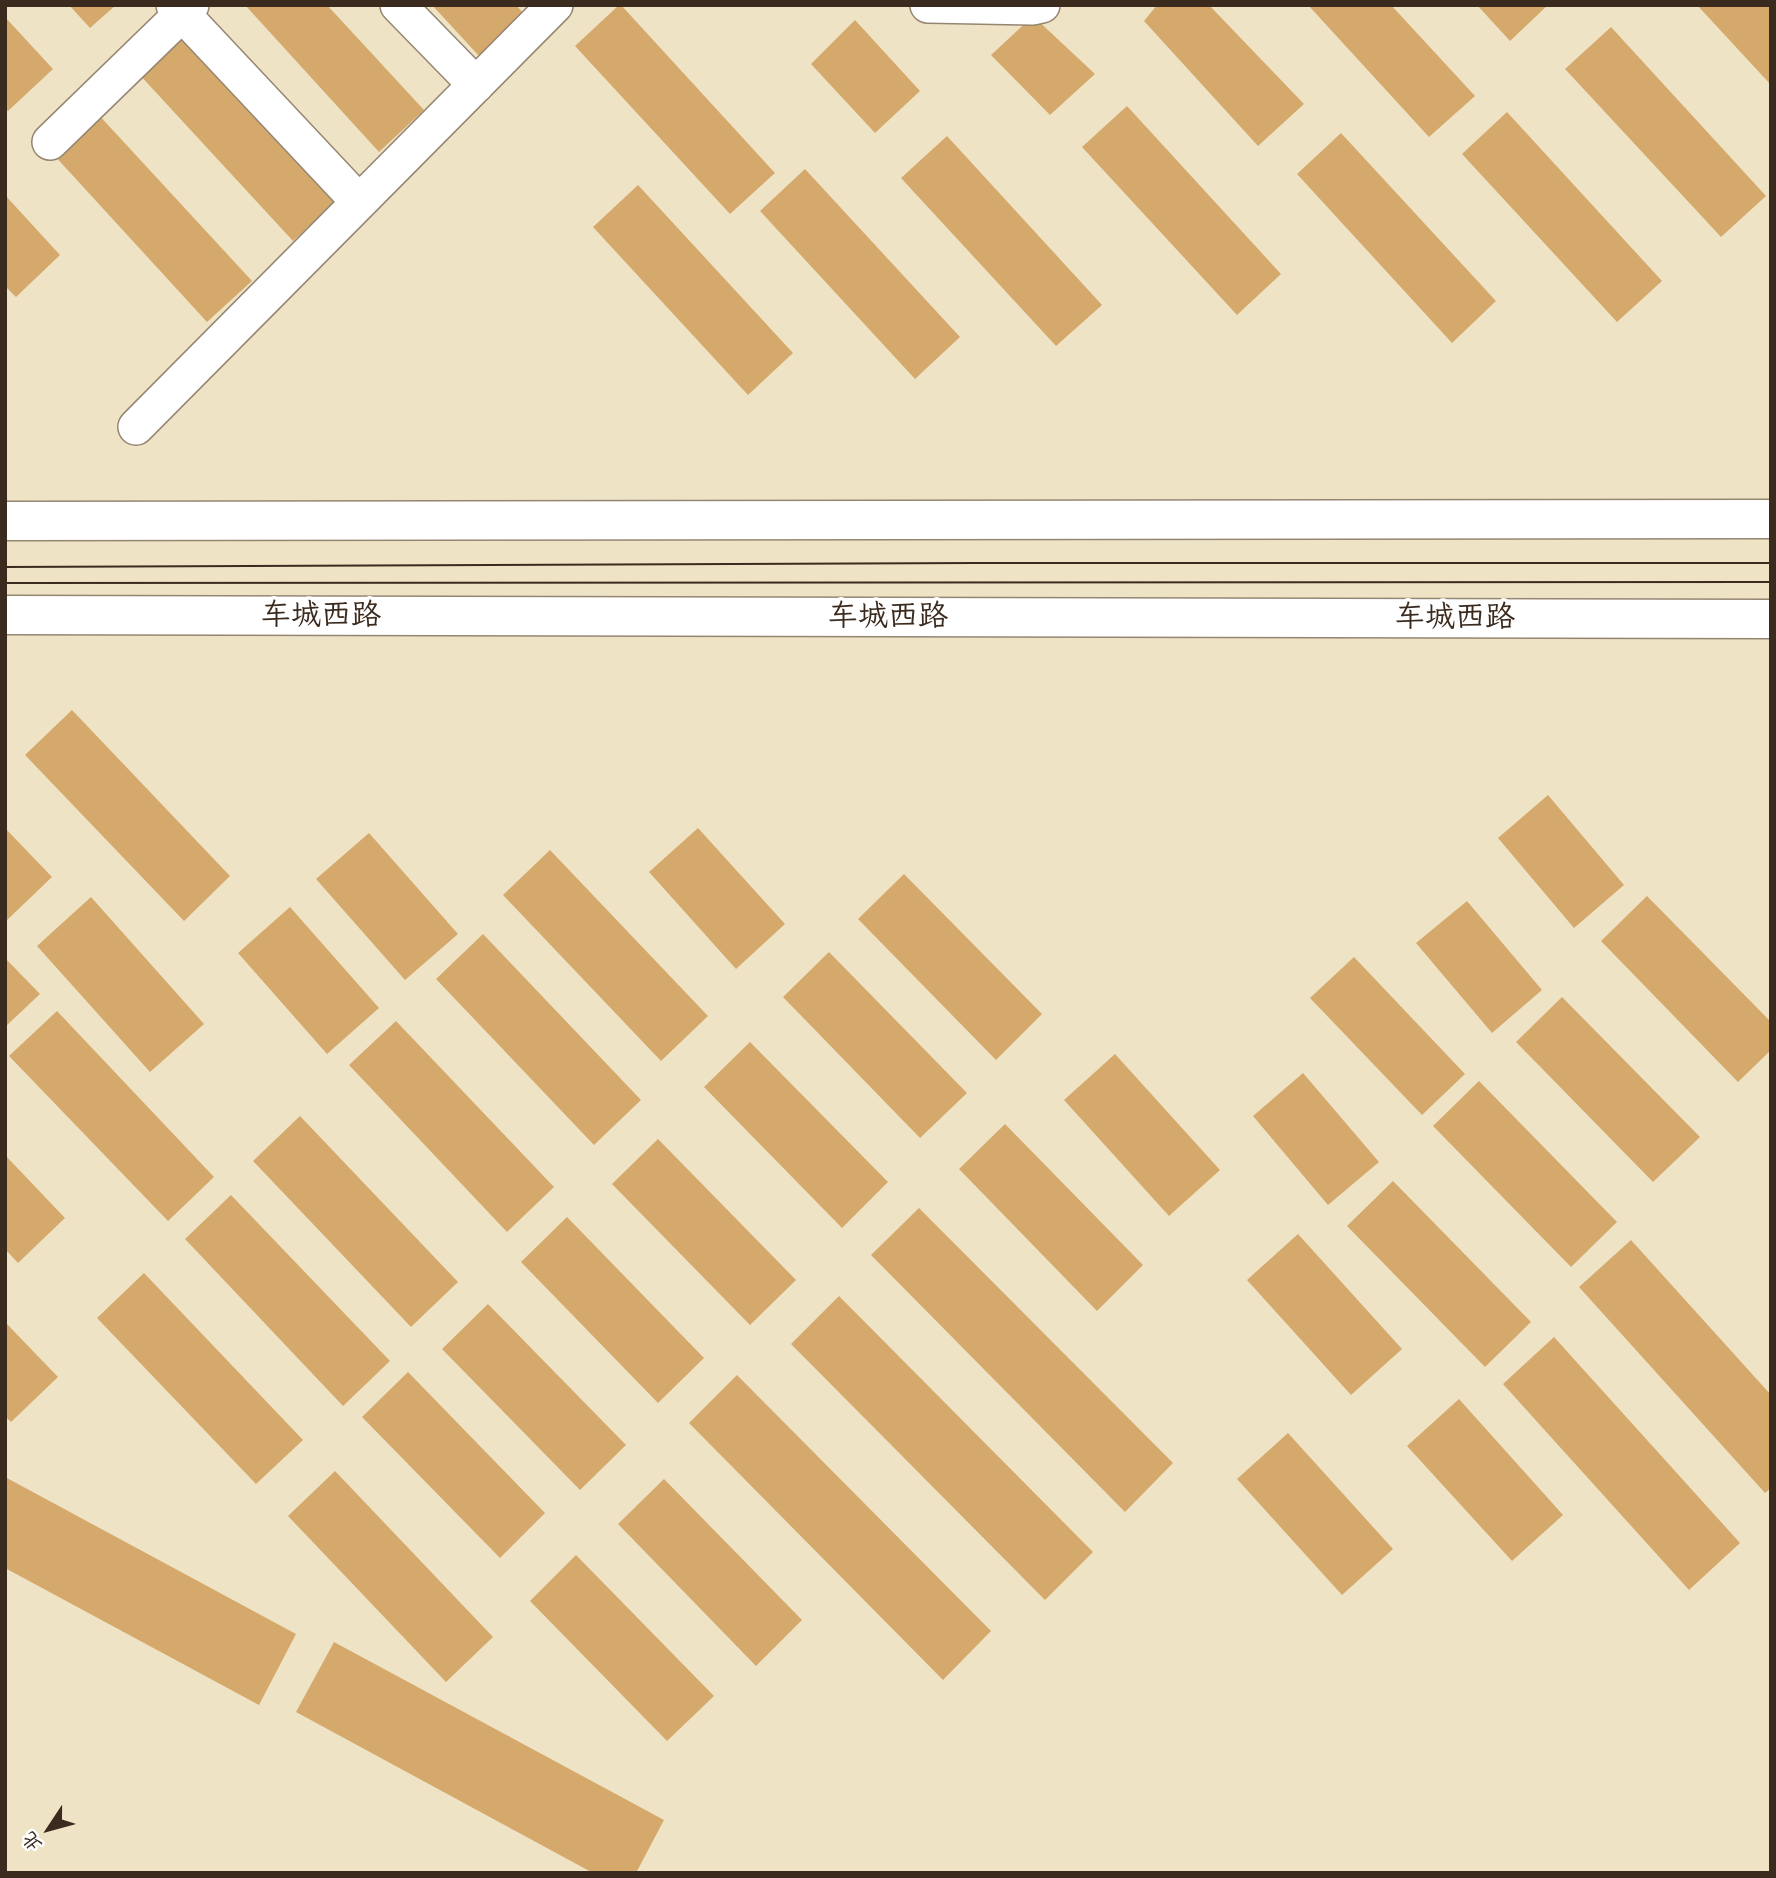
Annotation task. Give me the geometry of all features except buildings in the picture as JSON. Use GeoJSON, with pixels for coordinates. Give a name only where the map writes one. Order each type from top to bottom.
{"type":"FeatureCollection","features":[{"type":"Feature","properties":{"kind":"main road"},"geometry":{"type":"LineString","coordinates":[[5,522],[1771,519]]}},
{"type":"Feature","properties":{"kind":"main road","name":"车城西路"},"geometry":{"type":"LineString","coordinates":[[5,615],[1771,619]]}},
{"type":"Feature","properties":{"kind":"street"},"geometry":{"type":"LineString","coordinates":[[398,5],[476,85]]}},
{"type":"Feature","properties":{"kind":"street"},"geometry":{"type":"LineString","coordinates":[[136,427],[555,5]]}},
{"type":"Feature","properties":{"kind":"street"},"geometry":{"type":"LineString","coordinates":[[928,5],[1033,8],[1042,5]]}},
{"type":"Feature","properties":{"kind":"street"},"geometry":{"type":"LineString","coordinates":[[50,142],[182,8],[359,202]]}},
{"type":"Feature","properties":{"kind":"tram line"},"geometry":{"type":"LineString","coordinates":[[5,567],[1771,563]]}},
{"type":"Feature","properties":{"kind":"tram line"},"geometry":{"type":"LineString","coordinates":[[5,583],[1771,582]]}}]}
